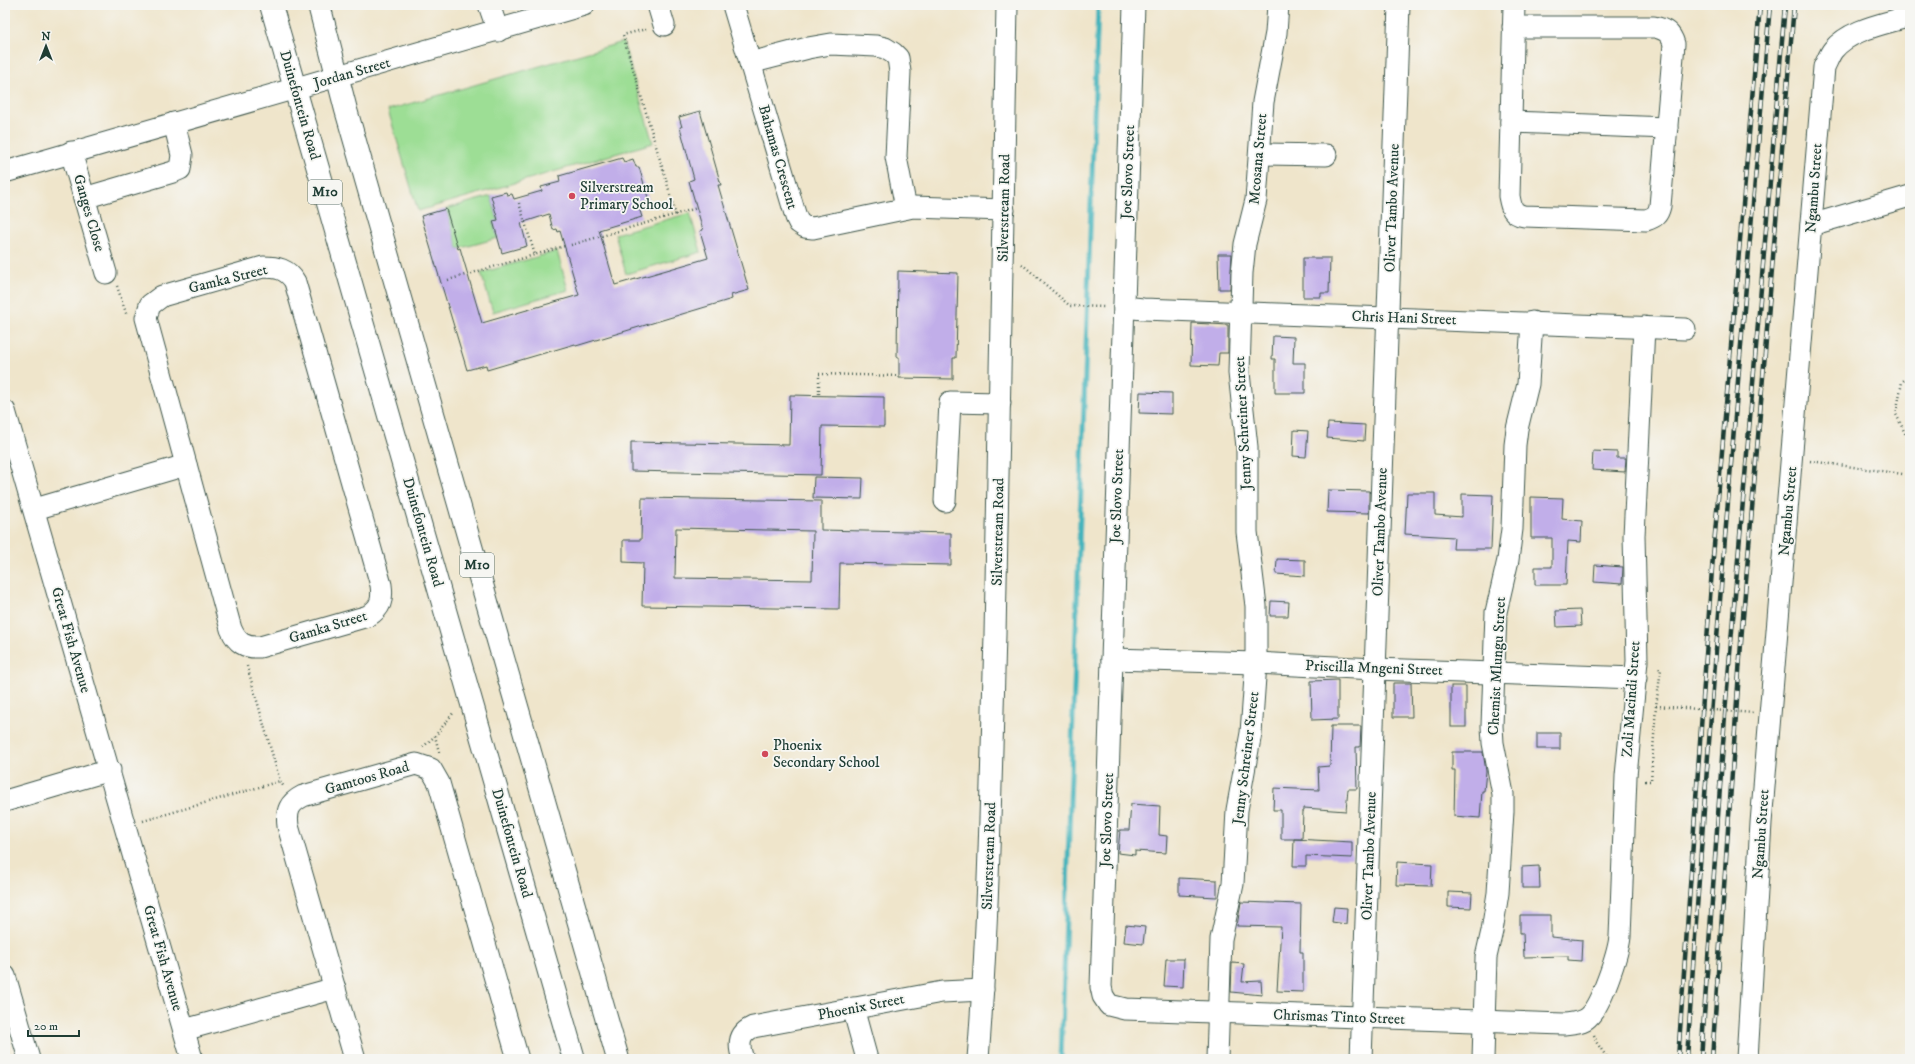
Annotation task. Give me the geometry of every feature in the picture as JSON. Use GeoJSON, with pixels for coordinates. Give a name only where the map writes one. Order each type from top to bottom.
{"type":"FeatureCollection","features":[{"type":"Feature","properties":{"kind":"main road","name":"Duinefontein Road"},"geometry":{"type":"LineString","coordinates":[[271,5],[574,1059]]}},
{"type":"Feature","properties":{"kind":"main road","name":"M10"},"geometry":{"type":"LineString","coordinates":[[319,5],[338,77],[618,1059]]}},
{"type":"Feature","properties":{"kind":"street"},"geometry":{"type":"LineString","coordinates":[[489,5],[498,31]]}},
{"type":"Feature","properties":{"kind":"street","name":"Jordan Street"},"geometry":{"type":"LineString","coordinates":[[5,172],[498,31],[583,5]]}},
{"type":"Feature","properties":{"kind":"street","name":"Bahamas Crescent"},"geometry":{"type":"LineString","coordinates":[[733,5],[799,223],[806,227],[822,227],[920,206],[1004,210]]}},
{"type":"Feature","properties":{"kind":"street","name":"Silverstream Road"},"geometry":{"type":"LineString","coordinates":[[978,1059],[987,911],[1000,402],[1007,5]]}},
{"type":"Feature","properties":{"kind":"street","name":"Joe Slovo Street"},"geometry":{"type":"LineString","coordinates":[[1101,987],[1134,5]]}},
{"type":"Feature","properties":{"kind":"street","name":"Mcosana Street"},"geometry":{"type":"LineString","coordinates":[[1240,312],[1245,244],[1256,200],[1263,102],[1276,33],[1278,5]]}},
{"type":"Feature","properties":{"kind":"street","name":"Oliver Tambo Avenue"},"geometry":{"type":"LineString","coordinates":[[1361,1059],[1399,5]]}},
{"type":"Feature","properties":{"kind":"street"},"geometry":{"type":"LineString","coordinates":[[1513,27],[1654,27],[1662,28],[1669,33],[1674,44],[1660,206],[1659,213],[1654,217],[1646,220],[1524,216],[1517,215],[1511,208],[1509,196],[1513,27],[1514,5]]}},
{"type":"Feature","properties":{"kind":"street","name":"Ngambu Street"},"geometry":{"type":"LineString","coordinates":[[1746,1059],[1762,816],[1824,67],[1833,51],[1843,41],[1854,34],[1910,16]]}},
{"type":"Feature","properties":{"kind":"street"},"geometry":{"type":"LineString","coordinates":[[750,63],[808,48],[831,44],[876,46],[885,48],[893,53],[898,58],[900,72],[896,157],[906,208]]}},
{"type":"Feature","properties":{"kind":"street"},"geometry":{"type":"LineString","coordinates":[[1511,122],[1667,128]]}},
{"type":"Feature","properties":{"kind":"street"},"geometry":{"type":"LineString","coordinates":[[84,198],[180,169],[182,155],[174,123]]}},
{"type":"Feature","properties":{"kind":"street","name":"Ganges Close"},"geometry":{"type":"LineString","coordinates":[[71,152],[84,198],[111,277]]}},
{"type":"Feature","properties":{"kind":"street"},"geometry":{"type":"LineString","coordinates":[[1260,154],[1326,155]]}},
{"type":"Feature","properties":{"kind":"street"},"geometry":{"type":"LineString","coordinates":[[1811,225],[1910,196]]}},
{"type":"Feature","properties":{"kind":"street","name":"Gamka Street"},"geometry":{"type":"LineString","coordinates":[[263,267],[281,268],[291,274],[295,282],[381,585],[381,604],[368,616],[260,647],[251,648],[242,644],[231,630],[186,465],[147,324],[147,311],[154,300],[162,296],[263,267]]}},
{"type":"Feature","properties":{"kind":"street","name":"Chris Hani Street"},"geometry":{"type":"LineString","coordinates":[[1124,307],[1685,329]]}},
{"type":"Feature","properties":{"kind":"street","name":"Jenny Schreiner Street"},"geometry":{"type":"LineString","coordinates":[[1217,1059],[1222,939],[1234,884],[1237,810],[1251,733],[1256,663],[1255,592],[1247,532],[1247,447],[1239,374],[1240,312]]}},
{"type":"Feature","properties":{"kind":"street","name":"Chemist Mlungu Street"},"geometry":{"type":"LineString","coordinates":[[1483,1059],[1486,957],[1498,893],[1503,811],[1500,777],[1493,743],[1493,672],[1496,612],[1508,560],[1512,529],[1515,444],[1517,429],[1528,384],[1532,322]]}},
{"type":"Feature","properties":{"kind":"street","name":"Zoli Macindi Street"},"geometry":{"type":"LineString","coordinates":[[1588,1017],[1597,1004],[1616,959],[1619,947],[1626,776],[1637,661],[1634,536],[1644,327]]}},
{"type":"Feature","properties":{"kind":"street"},"geometry":{"type":"LineString","coordinates":[[945,501],[950,402],[1000,402]]}},
{"type":"Feature","properties":{"kind":"street","name":"Great Fish Avenue"},"geometry":{"type":"LineString","coordinates":[[5,411],[35,509],[72,646],[110,770],[192,1059]]}},
{"type":"Feature","properties":{"kind":"street"},"geometry":{"type":"LineString","coordinates":[[35,509],[186,465]]}},
{"type":"Feature","properties":{"kind":"street","name":"Priscilla Mngeni Street"},"geometry":{"type":"LineString","coordinates":[[1112,659],[1256,663],[1375,669],[1636,678]]}},
{"type":"Feature","properties":{"kind":"street","name":"Gamtoos Road"},"geometry":{"type":"LineString","coordinates":[[355,1059],[288,826],[287,815],[289,806],[295,800],[303,796],[416,764],[431,769],[439,783],[518,1059]]}},
{"type":"Feature","properties":{"kind":"street"},"geometry":{"type":"LineString","coordinates":[[5,801],[110,770]]}},
{"type":"Feature","properties":{"kind":"street"},"geometry":{"type":"LineString","coordinates":[[5,976],[29,1059]]}},
{"type":"Feature","properties":{"kind":"street","name":"Chrismas Tinto Street"},"geometry":{"type":"LineString","coordinates":[[1101,987],[1106,1001],[1115,1008],[1218,1013],[1564,1024],[1577,1022],[1588,1017]]}},
{"type":"Feature","properties":{"kind":"street","name":"Great Fish Avenue"},"geometry":{"type":"LineString","coordinates":[[184,1030],[334,988]]}},
{"type":"Feature","properties":{"kind":"street","name":"Phoenix Street"},"geometry":{"type":"LineString","coordinates":[[743,1059],[740,1048],[740,1040],[742,1035],[753,1027],[942,992],[983,990]]}},
{"type":"Feature","properties":{"kind":"street"},"geometry":{"type":"LineString","coordinates":[[853,1008],[867,1059]]}},
{"type":"Feature","properties":{"kind":"path"},"geometry":{"type":"LineString","coordinates":[[662,18],[623,35],[668,190]]}},
{"type":"Feature","properties":{"kind":"path"},"geometry":{"type":"LineString","coordinates":[[670,195],[676,215]]}},
{"type":"Feature","properties":{"kind":"path"},"geometry":{"type":"LineString","coordinates":[[519,203],[535,255]]}},
{"type":"Feature","properties":{"kind":"path"},"geometry":{"type":"LineString","coordinates":[[571,245],[697,208]]}},
{"type":"Feature","properties":{"kind":"path"},"geometry":{"type":"LineString","coordinates":[[448,280],[565,246]]}},
{"type":"Feature","properties":{"kind":"path"},"geometry":{"type":"LineString","coordinates":[[1018,261],[1070,306],[1078,308],[1095,308]]}},
{"type":"Feature","properties":{"kind":"path"},"geometry":{"type":"LineString","coordinates":[[111,277],[128,320]]}},
{"type":"Feature","properties":{"kind":"path"},"geometry":{"type":"LineString","coordinates":[[819,394],[819,374],[899,376]]}},
{"type":"Feature","properties":{"kind":"path"},"geometry":{"type":"LineString","coordinates":[[1910,375],[1902,382],[1896,414],[1910,444]]}},
{"type":"Feature","properties":{"kind":"path"},"geometry":{"type":"LineString","coordinates":[[1792,460],[1842,464],[1910,475]]}},
{"type":"Feature","properties":{"kind":"path"},"geometry":{"type":"LineString","coordinates":[[246,659],[280,781],[287,790]]}},
{"type":"Feature","properties":{"kind":"path"},"geometry":{"type":"LineString","coordinates":[[1661,669],[1656,706],[1754,713]]}},
{"type":"Feature","properties":{"kind":"path"},"geometry":{"type":"LineString","coordinates":[[441,759],[435,736],[454,712]]}},
{"type":"Feature","properties":{"kind":"path"},"geometry":{"type":"LineString","coordinates":[[141,821],[280,781]]}},
{"type":"Feature","properties":{"kind":"path"},"geometry":{"type":"LineString","coordinates":[[1588,1017],[1597,1043],[1608,1059]]}},
{"type":"Feature","properties":{"kind":"green space"},"geometry":{"type":"Polygon","coordinates":[[[623,42],[653,143],[418,211],[388,110],[623,42]]]}},
{"type":"Feature","properties":{"kind":"green space"},"geometry":{"type":"Polygon","coordinates":[[[491,196],[498,220],[493,222],[498,238],[458,249],[446,209],[491,196]]]}},
{"type":"Feature","properties":{"kind":"green space"},"geometry":{"type":"Polygon","coordinates":[[[690,213],[701,252],[626,274],[615,234],[690,213]]]}},
{"type":"Feature","properties":{"kind":"green space"},"geometry":{"type":"Polygon","coordinates":[[[557,251],[568,290],[493,312],[481,273],[557,251]]]}},
{"type":"Feature","properties":{"kind":"building"},"geometry":{"type":"Polygon","coordinates":[[[700,111],[721,185],[718,185],[749,290],[731,295],[732,299],[576,346],[575,344],[487,370],[486,365],[467,370],[421,216],[446,209],[458,249],[460,248],[482,323],[579,295],[560,231],[558,232],[557,229],[553,230],[549,214],[521,223],[527,246],[502,253],[493,221],[498,220],[491,196],[506,192],[507,195],[512,194],[514,199],[542,191],[541,187],[560,182],[559,176],[622,158],[624,162],[633,159],[636,167],[639,167],[649,201],[638,205],[642,217],[599,230],[615,285],[708,258],[700,231],[703,230],[689,181],[694,179],[680,127],[682,127],[679,117],[700,111]]]}},
{"type":"Feature","properties":{"kind":"building"},"geometry":{"type":"Polygon","coordinates":[[[1218,254],[1232,254],[1230,289],[1219,289],[1218,254]]]}},
{"type":"Feature","properties":{"kind":"building"},"geometry":{"type":"Polygon","coordinates":[[[1303,258],[1330,258],[1329,293],[1321,293],[1321,297],[1303,297],[1303,258]]]}},
{"type":"Feature","properties":{"kind":"building"},"geometry":{"type":"Polygon","coordinates":[[[898,271],[958,273],[956,358],[953,358],[953,379],[899,378],[899,357],[897,357],[898,271]]]}},
{"type":"Feature","properties":{"kind":"building"},"geometry":{"type":"Polygon","coordinates":[[[1192,323],[1228,325],[1228,353],[1219,353],[1218,366],[1191,365],[1192,323]]]}},
{"type":"Feature","properties":{"kind":"building"},"geometry":{"type":"Polygon","coordinates":[[[1273,336],[1294,337],[1293,363],[1305,363],[1305,393],[1275,393],[1275,359],[1272,359],[1273,336]]]}},
{"type":"Feature","properties":{"kind":"building"},"geometry":{"type":"Polygon","coordinates":[[[1140,392],[1172,393],[1172,414],[1139,413],[1140,392]]]}},
{"type":"Feature","properties":{"kind":"building"},"geometry":{"type":"Polygon","coordinates":[[[790,395],[884,397],[884,427],[822,426],[821,475],[631,471],[631,442],[789,445],[790,395]]]}},
{"type":"Feature","properties":{"kind":"building"},"geometry":{"type":"Polygon","coordinates":[[[1328,423],[1365,425],[1364,441],[1327,438],[1328,423]]]}},
{"type":"Feature","properties":{"kind":"building"},"geometry":{"type":"Polygon","coordinates":[[[1294,430],[1308,431],[1306,457],[1293,456],[1294,430]]]}},
{"type":"Feature","properties":{"kind":"building"},"geometry":{"type":"Polygon","coordinates":[[[1593,451],[1617,452],[1617,458],[1626,458],[1625,472],[1592,470],[1593,451]]]}},
{"type":"Feature","properties":{"kind":"building"},"geometry":{"type":"Polygon","coordinates":[[[814,477],[863,478],[862,499],[813,498],[814,477]]]}},
{"type":"Feature","properties":{"kind":"building"},"geometry":{"type":"Polygon","coordinates":[[[1328,490],[1369,491],[1369,513],[1327,512],[1328,490]]]}},
{"type":"Feature","properties":{"kind":"building"},"geometry":{"type":"Polygon","coordinates":[[[1407,493],[1435,493],[1435,515],[1462,517],[1462,494],[1493,495],[1491,549],[1453,549],[1454,537],[1405,534],[1407,493]]]}},
{"type":"Feature","properties":{"kind":"building"},"geometry":{"type":"Polygon","coordinates":[[[1531,497],[1563,498],[1562,519],[1582,521],[1581,542],[1568,541],[1566,585],[1535,585],[1535,567],[1552,567],[1552,538],[1531,538],[1531,497]]]}},
{"type":"Feature","properties":{"kind":"building"},"geometry":{"type":"Polygon","coordinates":[[[642,498],[821,501],[821,530],[951,533],[951,565],[840,563],[839,609],[642,606],[643,563],[623,562],[623,540],[641,540],[642,498]],[[676,528],[675,578],[812,580],[813,531],[676,528]]]}},
{"type":"Feature","properties":{"kind":"building"},"geometry":{"type":"Polygon","coordinates":[[[1277,559],[1305,560],[1305,576],[1276,574],[1277,559]]]}},
{"type":"Feature","properties":{"kind":"building"},"geometry":{"type":"Polygon","coordinates":[[[1595,565],[1623,567],[1622,584],[1594,582],[1595,565]]]}},
{"type":"Feature","properties":{"kind":"building"},"geometry":{"type":"Polygon","coordinates":[[[1271,601],[1289,602],[1288,616],[1270,616],[1271,601]]]}},
{"type":"Feature","properties":{"kind":"building"},"geometry":{"type":"Polygon","coordinates":[[[1580,610],[1581,626],[1557,627],[1556,611],[1580,610]]]}},
{"type":"Feature","properties":{"kind":"building"},"geometry":{"type":"Polygon","coordinates":[[[1338,680],[1338,719],[1312,720],[1311,681],[1338,680]]]}},
{"type":"Feature","properties":{"kind":"building"},"geometry":{"type":"Polygon","coordinates":[[[1393,683],[1411,683],[1412,717],[1393,717],[1393,683]]]}},
{"type":"Feature","properties":{"kind":"building"},"geometry":{"type":"Polygon","coordinates":[[[1451,686],[1466,686],[1466,727],[1451,727],[1451,686]]]}},
{"type":"Feature","properties":{"kind":"building"},"geometry":{"type":"Polygon","coordinates":[[[1331,726],[1361,726],[1360,747],[1356,747],[1357,789],[1348,789],[1346,811],[1304,808],[1302,839],[1281,839],[1281,810],[1273,810],[1274,788],[1319,790],[1318,767],[1330,766],[1331,726]]]}},
{"type":"Feature","properties":{"kind":"building"},"geometry":{"type":"Polygon","coordinates":[[[1537,733],[1560,733],[1560,749],[1537,749],[1537,733]]]}},
{"type":"Feature","properties":{"kind":"building"},"geometry":{"type":"Polygon","coordinates":[[[1452,752],[1483,752],[1486,771],[1484,791],[1482,791],[1480,818],[1454,816],[1455,770],[1452,770],[1452,752]]]}},
{"type":"Feature","properties":{"kind":"building"},"geometry":{"type":"Polygon","coordinates":[[[1131,804],[1160,806],[1159,835],[1167,836],[1166,853],[1135,851],[1135,855],[1118,853],[1120,830],[1129,830],[1131,804]]]}},
{"type":"Feature","properties":{"kind":"building"},"geometry":{"type":"Polygon","coordinates":[[[1294,839],[1352,842],[1352,858],[1306,856],[1306,866],[1293,866],[1294,839]]]}},
{"type":"Feature","properties":{"kind":"building"},"geometry":{"type":"Polygon","coordinates":[[[1397,862],[1432,864],[1431,886],[1396,885],[1397,862]]]}},
{"type":"Feature","properties":{"kind":"building"},"geometry":{"type":"Polygon","coordinates":[[[1539,866],[1540,888],[1522,888],[1522,867],[1539,866]]]}},
{"type":"Feature","properties":{"kind":"building"},"geometry":{"type":"Polygon","coordinates":[[[1179,878],[1217,880],[1217,897],[1179,895],[1179,878]]]}},
{"type":"Feature","properties":{"kind":"building"},"geometry":{"type":"Polygon","coordinates":[[[1448,892],[1472,893],[1471,908],[1448,907],[1448,892]]]}},
{"type":"Feature","properties":{"kind":"building"},"geometry":{"type":"Polygon","coordinates":[[[1241,902],[1301,904],[1300,952],[1303,952],[1303,992],[1277,991],[1281,927],[1237,926],[1241,902]]]}},
{"type":"Feature","properties":{"kind":"building"},"geometry":{"type":"Polygon","coordinates":[[[1334,907],[1347,908],[1346,924],[1332,922],[1334,907]]]}},
{"type":"Feature","properties":{"kind":"building"},"geometry":{"type":"Polygon","coordinates":[[[1520,915],[1551,915],[1551,937],[1582,940],[1581,961],[1568,960],[1568,956],[1524,957],[1523,933],[1520,933],[1520,915]]]}},
{"type":"Feature","properties":{"kind":"building"},"geometry":{"type":"Polygon","coordinates":[[[1126,925],[1145,927],[1143,944],[1124,942],[1126,925]]]}},
{"type":"Feature","properties":{"kind":"building"},"geometry":{"type":"Polygon","coordinates":[[[1166,959],[1184,959],[1183,987],[1164,986],[1166,959]]]}},
{"type":"Feature","properties":{"kind":"building"},"geometry":{"type":"Polygon","coordinates":[[[1232,963],[1244,964],[1242,982],[1261,981],[1262,995],[1231,992],[1232,963]]]}},
{"type":"Feature","properties":{"kind":"waterway"},"geometry":{"type":"LineString","coordinates":[[1061,1059],[1098,5]]}},
{"type":"Feature","properties":{"kind":"railway"},"geometry":{"type":"LineString","coordinates":[[1678,1059],[1712,569],[1760,5]]}},
{"type":"Feature","properties":{"kind":"railway"},"geometry":{"type":"LineString","coordinates":[[1687,1059],[1715,663],[1770,5]]}},
{"type":"Feature","properties":{"kind":"railway"},"geometry":{"type":"LineString","coordinates":[[1701,1059],[1726,701],[1785,5]]}},
{"type":"Feature","properties":{"kind":"railway"},"geometry":{"type":"LineString","coordinates":[[1712,1059],[1742,629],[1794,5]]}},
{"type":"Feature","properties":{"kind":"place","name":"Silverstream Primary School"},"geometry":{"type":"Point","coordinates":[572,196]}},
{"type":"Feature","properties":{"kind":"place","name":"Phoenix Secondary School"},"geometry":{"type":"Point","coordinates":[765,754]}}]}
